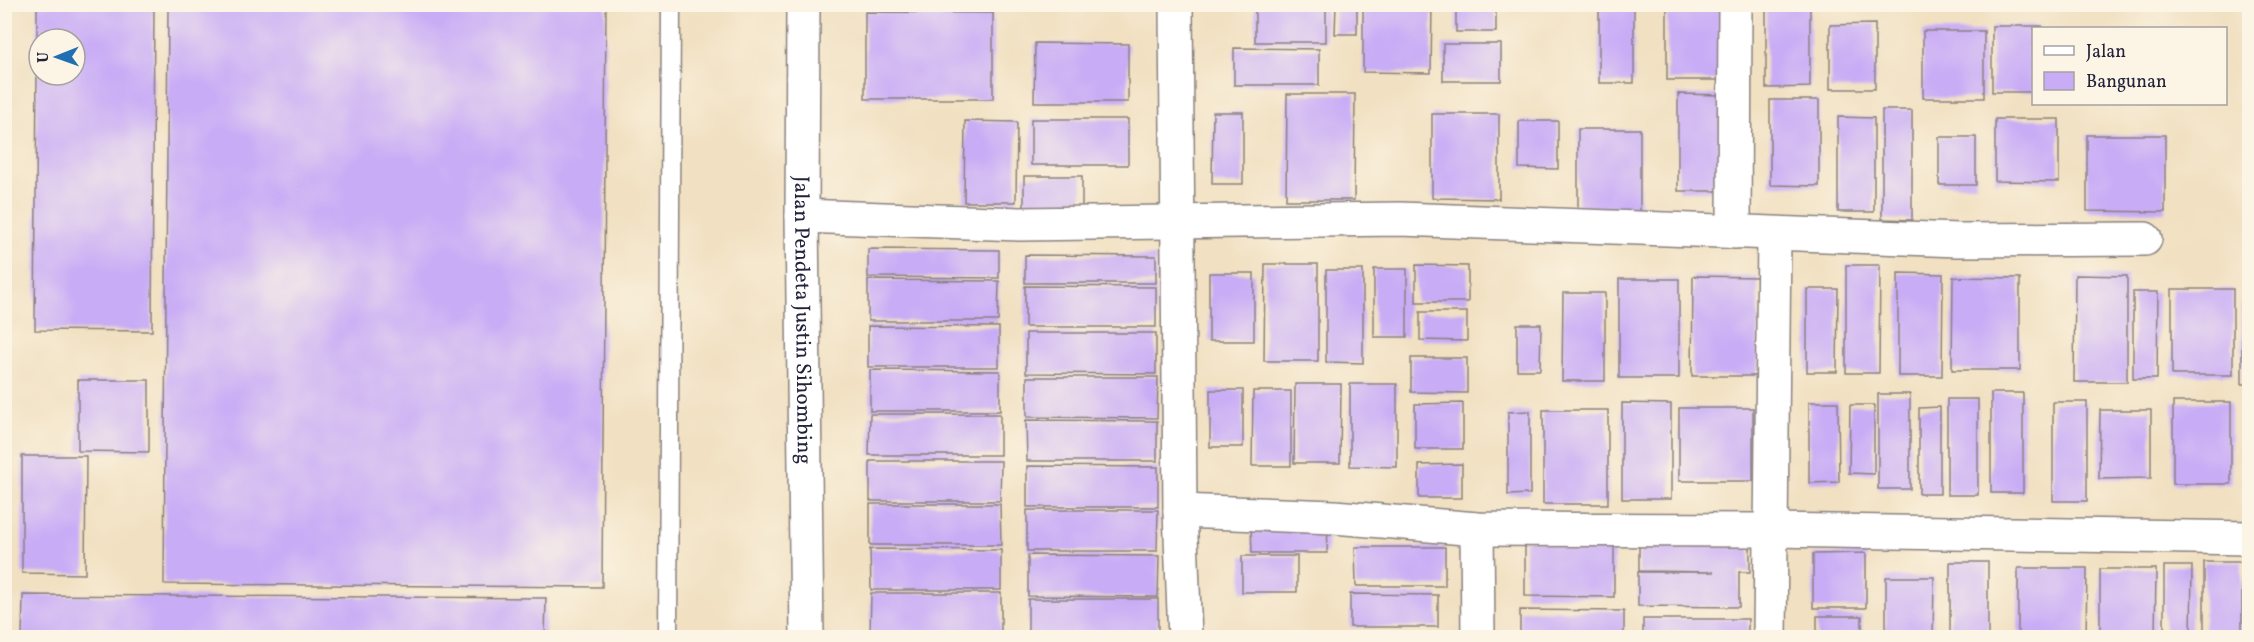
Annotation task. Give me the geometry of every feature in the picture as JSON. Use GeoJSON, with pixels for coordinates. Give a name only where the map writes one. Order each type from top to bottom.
{"type":"FeatureCollection","features":[{"type":"Feature","properties":{"kind":"street","name":"Jalan Pendeta Justin Sihombing"},"geometry":{"type":"LineString","coordinates":[[803,4],[802,216],[807,638]]}},
{"type":"Feature","properties":{"kind":"street"},"geometry":{"type":"LineString","coordinates":[[1176,4],[1180,511],[1185,638]]}},
{"type":"Feature","properties":{"kind":"street"},"geometry":{"type":"LineString","coordinates":[[1734,232],[1735,4]]}},
{"type":"Feature","properties":{"kind":"street"},"geometry":{"type":"LineString","coordinates":[[802,216],[1020,224],[1179,220],[1400,219],[1958,240],[2145,239]]}},
{"type":"Feature","properties":{"kind":"street"},"geometry":{"type":"LineString","coordinates":[[1770,638],[1769,530],[1774,234]]}},
{"type":"Feature","properties":{"kind":"street"},"geometry":{"type":"LineString","coordinates":[[1180,511],[1334,517],[1478,529],[1769,530],[2250,538]]}},
{"type":"Feature","properties":{"kind":"street"},"geometry":{"type":"LineString","coordinates":[[1478,529],[1478,638]]}},
{"type":"Feature","properties":{"kind":"lane"},"geometry":{"type":"LineString","coordinates":[[668,638],[671,4]]}},
{"type":"Feature","properties":{"kind":"building"},"geometry":{"type":"Polygon","coordinates":[[[37,4],[154,4],[152,331],[35,330],[37,87],[87,87],[87,27],[37,27],[37,4]]]}},
{"type":"Feature","properties":{"kind":"building"},"geometry":{"type":"Polygon","coordinates":[[[168,4],[606,4],[602,587],[164,584],[168,4]]]}},
{"type":"Feature","properties":{"kind":"building"},"geometry":{"type":"Polygon","coordinates":[[[1035,4],[1137,4],[1137,7],[1035,7],[1035,4]]]}},
{"type":"Feature","properties":{"kind":"building"},"geometry":{"type":"Polygon","coordinates":[[[1255,4],[1326,4],[1326,42],[1255,42],[1255,4]]]}},
{"type":"Feature","properties":{"kind":"building"},"geometry":{"type":"Polygon","coordinates":[[[1336,4],[1357,4],[1357,34],[1335,34],[1336,4]]]}},
{"type":"Feature","properties":{"kind":"building"},"geometry":{"type":"Polygon","coordinates":[[[1363,4],[1432,4],[1431,73],[1363,72],[1363,4]]]}},
{"type":"Feature","properties":{"kind":"building"},"geometry":{"type":"Polygon","coordinates":[[[1599,4],[1634,4],[1634,83],[1599,83],[1599,4]]]}},
{"type":"Feature","properties":{"kind":"building"},"geometry":{"type":"Polygon","coordinates":[[[1667,4],[1728,4],[1728,80],[1667,80],[1667,4]]]}},
{"type":"Feature","properties":{"kind":"building"},"geometry":{"type":"Polygon","coordinates":[[[1766,4],[1810,4],[1810,87],[1766,88],[1766,4]]]}},
{"type":"Feature","properties":{"kind":"building"},"geometry":{"type":"Polygon","coordinates":[[[1456,5],[1496,5],[1496,32],[1456,32],[1456,5]]]}},
{"type":"Feature","properties":{"kind":"building"},"geometry":{"type":"Polygon","coordinates":[[[865,12],[993,13],[993,99],[865,99],[865,12]]]}},
{"type":"Feature","properties":{"kind":"building"},"geometry":{"type":"Polygon","coordinates":[[[1875,24],[1875,89],[1830,89],[1830,25],[1875,24]]]}},
{"type":"Feature","properties":{"kind":"building"},"geometry":{"type":"Polygon","coordinates":[[[1992,26],[2043,26],[2032,27],[2032,92],[1992,92],[1992,26]]]}},
{"type":"Feature","properties":{"kind":"building"},"geometry":{"type":"Polygon","coordinates":[[[1923,31],[1984,31],[1984,98],[1923,98],[1923,31]]]}},
{"type":"Feature","properties":{"kind":"building"},"geometry":{"type":"Polygon","coordinates":[[[1035,43],[1128,44],[1128,102],[1034,102],[1035,43]]]}},
{"type":"Feature","properties":{"kind":"building"},"geometry":{"type":"Polygon","coordinates":[[[1443,44],[1501,44],[1501,81],[1443,81],[1443,44]]]}},
{"type":"Feature","properties":{"kind":"building"},"geometry":{"type":"Polygon","coordinates":[[[1234,48],[1319,49],[1319,85],[1234,85],[1234,48]]]}},
{"type":"Feature","properties":{"kind":"building"},"geometry":{"type":"Polygon","coordinates":[[[1287,94],[1355,94],[1354,200],[1286,200],[1287,94]]]}},
{"type":"Feature","properties":{"kind":"building"},"geometry":{"type":"Polygon","coordinates":[[[1678,94],[1721,95],[1721,191],[1678,191],[1678,94]]]}},
{"type":"Feature","properties":{"kind":"building"},"geometry":{"type":"Polygon","coordinates":[[[1770,100],[1819,100],[1819,186],[1770,185],[1770,100]]]}},
{"type":"Feature","properties":{"kind":"building"},"geometry":{"type":"Polygon","coordinates":[[[1882,110],[1912,110],[1912,220],[1882,219],[1882,110]]]}},
{"type":"Feature","properties":{"kind":"building"},"geometry":{"type":"Polygon","coordinates":[[[1213,112],[1243,112],[1243,184],[1212,184],[1213,112]]]}},
{"type":"Feature","properties":{"kind":"building"},"geometry":{"type":"Polygon","coordinates":[[[1432,114],[1499,114],[1499,199],[1432,198],[1432,114]]]}},
{"type":"Feature","properties":{"kind":"building"},"geometry":{"type":"Polygon","coordinates":[[[1838,117],[1874,118],[1874,212],[1838,212],[1838,117]]]}},
{"type":"Feature","properties":{"kind":"building"},"geometry":{"type":"Polygon","coordinates":[[[1031,119],[1128,119],[1128,165],[1031,165],[1031,119]]]}},
{"type":"Feature","properties":{"kind":"building"},"geometry":{"type":"Polygon","coordinates":[[[1995,119],[2059,119],[2059,182],[1995,181],[1995,119]]]}},
{"type":"Feature","properties":{"kind":"building"},"geometry":{"type":"Polygon","coordinates":[[[965,121],[1017,122],[1016,202],[964,202],[965,121]]]}},
{"type":"Feature","properties":{"kind":"building"},"geometry":{"type":"Polygon","coordinates":[[[1519,121],[1558,121],[1558,169],[1519,168],[1519,121]]]}},
{"type":"Feature","properties":{"kind":"building"},"geometry":{"type":"Polygon","coordinates":[[[1578,129],[1640,129],[1640,211],[1578,211],[1578,129]]]}},
{"type":"Feature","properties":{"kind":"building"},"geometry":{"type":"Polygon","coordinates":[[[2087,135],[2165,135],[2165,212],[2087,211],[2087,135]]]}},
{"type":"Feature","properties":{"kind":"building"},"geometry":{"type":"Polygon","coordinates":[[[1939,137],[1976,137],[1976,185],[1939,185],[1939,137]]]}},
{"type":"Feature","properties":{"kind":"building"},"geometry":{"type":"Polygon","coordinates":[[[1024,176],[1082,176],[1082,209],[1024,209],[1024,176]]]}},
{"type":"Feature","properties":{"kind":"building"},"geometry":{"type":"Polygon","coordinates":[[[868,249],[999,250],[999,278],[868,277],[868,249]]]}},
{"type":"Feature","properties":{"kind":"building"},"geometry":{"type":"Polygon","coordinates":[[[1025,255],[1156,256],[1156,283],[1025,283],[1025,255]]]}},
{"type":"Feature","properties":{"kind":"building"},"geometry":{"type":"Polygon","coordinates":[[[1265,264],[1318,264],[1318,361],[1264,361],[1265,264]]]}},
{"type":"Feature","properties":{"kind":"building"},"geometry":{"type":"Polygon","coordinates":[[[1416,265],[1468,266],[1468,302],[1416,302],[1416,265]]]}},
{"type":"Feature","properties":{"kind":"building"},"geometry":{"type":"Polygon","coordinates":[[[1846,265],[1880,265],[1879,373],[1846,373],[1846,265]]]}},
{"type":"Feature","properties":{"kind":"building"},"geometry":{"type":"Polygon","coordinates":[[[1374,269],[1407,269],[1407,337],[1374,337],[1374,269]]]}},
{"type":"Feature","properties":{"kind":"building"},"geometry":{"type":"Polygon","coordinates":[[[1326,270],[1363,270],[1363,363],[1326,362],[1326,270]]]}},
{"type":"Feature","properties":{"kind":"building"},"geometry":{"type":"Polygon","coordinates":[[[1209,273],[1254,273],[1254,341],[1209,341],[1209,273]]]}},
{"type":"Feature","properties":{"kind":"building"},"geometry":{"type":"Polygon","coordinates":[[[1898,273],[1943,274],[1942,376],[1898,376],[1898,273]]]}},
{"type":"Feature","properties":{"kind":"building"},"geometry":{"type":"Polygon","coordinates":[[[2075,275],[2127,276],[2127,382],[2074,382],[2075,275]]]}},
{"type":"Feature","properties":{"kind":"building"},"geometry":{"type":"Polygon","coordinates":[[[1693,276],[1758,277],[1758,376],[1692,376],[1693,276]]]}},
{"type":"Feature","properties":{"kind":"building"},"geometry":{"type":"Polygon","coordinates":[[[1953,277],[2020,278],[2020,370],[1952,370],[1953,277]]]}},
{"type":"Feature","properties":{"kind":"building"},"geometry":{"type":"Polygon","coordinates":[[[1619,279],[1679,279],[1679,378],[1619,378],[1619,279]]]}},
{"type":"Feature","properties":{"kind":"building"},"geometry":{"type":"Polygon","coordinates":[[[868,280],[999,281],[998,321],[868,321],[868,280]]]}},
{"type":"Feature","properties":{"kind":"building"},"geometry":{"type":"Polygon","coordinates":[[[1025,286],[1156,287],[1156,327],[1025,327],[1025,286]]]}},
{"type":"Feature","properties":{"kind":"building"},"geometry":{"type":"Polygon","coordinates":[[[1807,289],[1838,289],[1837,372],[1807,372],[1807,289]]]}},
{"type":"Feature","properties":{"kind":"building"},"geometry":{"type":"Polygon","coordinates":[[[2172,289],[2233,289],[2233,375],[2172,375],[2172,289]]]}},
{"type":"Feature","properties":{"kind":"building"},"geometry":{"type":"Polygon","coordinates":[[[2133,292],[2158,292],[2157,379],[2133,379],[2133,292]]]}},
{"type":"Feature","properties":{"kind":"building"},"geometry":{"type":"Polygon","coordinates":[[[1563,293],[1605,293],[1605,381],[1562,381],[1563,293]]]}},
{"type":"Feature","properties":{"kind":"building"},"geometry":{"type":"Polygon","coordinates":[[[2242,299],[2250,299],[2250,384],[2242,384],[2242,299]]]}},
{"type":"Feature","properties":{"kind":"building"},"geometry":{"type":"Polygon","coordinates":[[[1420,312],[1467,312],[1467,341],[1420,340],[1420,312]]]}},
{"type":"Feature","properties":{"kind":"building"},"geometry":{"type":"Polygon","coordinates":[[[1517,324],[1541,324],[1540,370],[1517,370],[1517,324]]]}},
{"type":"Feature","properties":{"kind":"building"},"geometry":{"type":"Polygon","coordinates":[[[868,326],[999,327],[999,367],[868,367],[868,326]]]}},
{"type":"Feature","properties":{"kind":"building"},"geometry":{"type":"Polygon","coordinates":[[[1026,333],[1156,333],[1156,374],[1026,373],[1026,333]]]}},
{"type":"Feature","properties":{"kind":"building"},"geometry":{"type":"Polygon","coordinates":[[[1411,358],[1467,358],[1467,393],[1411,392],[1411,358]]]}},
{"type":"Feature","properties":{"kind":"building"},"geometry":{"type":"Polygon","coordinates":[[[870,370],[1000,371],[1000,411],[870,411],[870,370]]]}},
{"type":"Feature","properties":{"kind":"building"},"geometry":{"type":"Polygon","coordinates":[[[1027,377],[1158,377],[1157,418],[1027,417],[1027,377]]]}},
{"type":"Feature","properties":{"kind":"building"},"geometry":{"type":"Polygon","coordinates":[[[78,380],[149,380],[149,452],[78,451],[78,380]]]}},
{"type":"Feature","properties":{"kind":"building"},"geometry":{"type":"Polygon","coordinates":[[[1295,384],[1341,384],[1340,463],[1294,463],[1295,384]]]}},
{"type":"Feature","properties":{"kind":"building"},"geometry":{"type":"Polygon","coordinates":[[[1350,384],[1397,384],[1397,467],[1350,466],[1350,384]]]}},
{"type":"Feature","properties":{"kind":"building"},"geometry":{"type":"Polygon","coordinates":[[[1210,390],[1243,390],[1243,447],[1210,447],[1210,390]]]}},
{"type":"Feature","properties":{"kind":"building"},"geometry":{"type":"Polygon","coordinates":[[[1253,391],[1291,391],[1291,466],[1252,466],[1253,391]]]}},
{"type":"Feature","properties":{"kind":"building"},"geometry":{"type":"Polygon","coordinates":[[[1991,393],[2023,393],[2023,493],[1991,493],[1991,393]]]}},
{"type":"Feature","properties":{"kind":"building"},"geometry":{"type":"Polygon","coordinates":[[[1878,394],[1910,394],[1910,489],[1878,489],[1878,394]]]}},
{"type":"Feature","properties":{"kind":"building"},"geometry":{"type":"Polygon","coordinates":[[[1947,399],[1978,399],[1978,495],[1947,495],[1947,399]]]}},
{"type":"Feature","properties":{"kind":"building"},"geometry":{"type":"Polygon","coordinates":[[[1809,402],[1838,402],[1839,482],[1809,483],[1809,402]]]}},
{"type":"Feature","properties":{"kind":"building"},"geometry":{"type":"Polygon","coordinates":[[[2053,402],[2087,402],[2087,501],[2053,501],[2053,402]]]}},
{"type":"Feature","properties":{"kind":"building"},"geometry":{"type":"Polygon","coordinates":[[[2173,402],[2231,402],[2231,484],[2173,484],[2173,402]]]}},
{"type":"Feature","properties":{"kind":"building"},"geometry":{"type":"Polygon","coordinates":[[[1463,403],[1463,449],[1415,449],[1415,404],[1463,403]]]}},
{"type":"Feature","properties":{"kind":"building"},"geometry":{"type":"Polygon","coordinates":[[[1622,403],[1671,404],[1671,499],[1622,499],[1622,403]]]}},
{"type":"Feature","properties":{"kind":"building"},"geometry":{"type":"Polygon","coordinates":[[[1850,405],[1874,405],[1874,474],[1849,473],[1850,405]]]}},
{"type":"Feature","properties":{"kind":"building"},"geometry":{"type":"Polygon","coordinates":[[[1940,407],[1940,494],[1919,494],[1919,408],[1940,407]]]}},
{"type":"Feature","properties":{"kind":"building"},"geometry":{"type":"Polygon","coordinates":[[[1679,408],[1753,408],[1753,481],[1679,481],[1679,408]]]}},
{"type":"Feature","properties":{"kind":"building"},"geometry":{"type":"Polygon","coordinates":[[[1543,410],[1608,410],[1608,504],[1543,504],[1543,410]]]}},
{"type":"Feature","properties":{"kind":"building"},"geometry":{"type":"Polygon","coordinates":[[[2100,410],[2151,410],[2151,478],[2099,479],[2100,410]]]}},
{"type":"Feature","properties":{"kind":"building"},"geometry":{"type":"Polygon","coordinates":[[[1530,411],[1530,494],[1508,495],[1508,412],[1530,411]]]}},
{"type":"Feature","properties":{"kind":"building"},"geometry":{"type":"Polygon","coordinates":[[[870,414],[1000,414],[1000,455],[869,455],[870,414]]]}},
{"type":"Feature","properties":{"kind":"building"},"geometry":{"type":"Polygon","coordinates":[[[1026,420],[1157,421],[1157,461],[1027,461],[1026,420]]]}},
{"type":"Feature","properties":{"kind":"building"},"geometry":{"type":"Polygon","coordinates":[[[22,456],[86,456],[85,574],[22,573],[22,456]]]}},
{"type":"Feature","properties":{"kind":"building"},"geometry":{"type":"Polygon","coordinates":[[[870,461],[1001,461],[1000,501],[870,501],[870,461]]]}},
{"type":"Feature","properties":{"kind":"building"},"geometry":{"type":"Polygon","coordinates":[[[1462,464],[1462,498],[1419,498],[1419,465],[1462,464]]]}},
{"type":"Feature","properties":{"kind":"building"},"geometry":{"type":"Polygon","coordinates":[[[1027,466],[1158,467],[1158,507],[1027,507],[1027,466]]]}},
{"type":"Feature","properties":{"kind":"building"},"geometry":{"type":"Polygon","coordinates":[[[870,504],[1000,504],[1001,545],[870,545],[870,504]]]}},
{"type":"Feature","properties":{"kind":"building"},"geometry":{"type":"Polygon","coordinates":[[[1027,510],[1158,510],[1157,551],[1027,551],[1027,510]]]}},
{"type":"Feature","properties":{"kind":"building"},"geometry":{"type":"Polygon","coordinates":[[[1251,527],[1328,527],[1327,553],[1252,553],[1251,527]]]}},
{"type":"Feature","properties":{"kind":"building"},"geometry":{"type":"Polygon","coordinates":[[[1639,537],[1750,537],[1750,572],[1739,572],[1739,607],[1638,606],[1638,572],[1714,572],[1639,571],[1639,537]]]}},
{"type":"Feature","properties":{"kind":"building"},"geometry":{"type":"Polygon","coordinates":[[[1525,540],[1614,540],[1614,597],[1525,596],[1525,540]]]}},
{"type":"Feature","properties":{"kind":"building"},"geometry":{"type":"Polygon","coordinates":[[[1355,547],[1445,547],[1445,586],[1356,586],[1355,547]]]}},
{"type":"Feature","properties":{"kind":"building"},"geometry":{"type":"Polygon","coordinates":[[[870,549],[1001,550],[1001,590],[871,590],[870,549]]]}},
{"type":"Feature","properties":{"kind":"building"},"geometry":{"type":"Polygon","coordinates":[[[1866,553],[1866,608],[1813,608],[1813,554],[1866,553]]]}},
{"type":"Feature","properties":{"kind":"building"},"geometry":{"type":"Polygon","coordinates":[[[1028,555],[1159,556],[1158,597],[1028,596],[1028,555]]]}},
{"type":"Feature","properties":{"kind":"building"},"geometry":{"type":"Polygon","coordinates":[[[1242,556],[1297,556],[1297,592],[1242,592],[1242,556]]]}},
{"type":"Feature","properties":{"kind":"building"},"geometry":{"type":"Polygon","coordinates":[[[1950,562],[1988,562],[1988,638],[1950,638],[1950,562]]]}},
{"type":"Feature","properties":{"kind":"building"},"geometry":{"type":"Polygon","coordinates":[[[2204,562],[2242,562],[2242,638],[2204,638],[2204,562]]]}},
{"type":"Feature","properties":{"kind":"building"},"geometry":{"type":"Polygon","coordinates":[[[2164,566],[2192,566],[2191,638],[2164,638],[2164,566]]]}},
{"type":"Feature","properties":{"kind":"building"},"geometry":{"type":"Polygon","coordinates":[[[2018,568],[2087,568],[2086,638],[2018,638],[2018,568]]]}},
{"type":"Feature","properties":{"kind":"building"},"geometry":{"type":"Polygon","coordinates":[[[2100,569],[2156,569],[2155,638],[2100,638],[2100,569]]]}},
{"type":"Feature","properties":{"kind":"building"},"geometry":{"type":"Polygon","coordinates":[[[1886,577],[1934,577],[1933,638],[1886,638],[1886,577]]]}},
{"type":"Feature","properties":{"kind":"building"},"geometry":{"type":"Polygon","coordinates":[[[871,593],[1001,593],[1001,634],[870,634],[871,593]]]}},
{"type":"Feature","properties":{"kind":"building"},"geometry":{"type":"Polygon","coordinates":[[[1350,594],[1438,595],[1438,627],[1350,627],[1350,594]]]}},
{"type":"Feature","properties":{"kind":"building"},"geometry":{"type":"Polygon","coordinates":[[[23,595],[546,598],[545,638],[22,638],[23,595]]]}},
{"type":"Feature","properties":{"kind":"building"},"geometry":{"type":"Polygon","coordinates":[[[1028,599],[1158,599],[1158,638],[1028,638],[1028,599]]]}},
{"type":"Feature","properties":{"kind":"building"},"geometry":{"type":"Polygon","coordinates":[[[1520,610],[1624,611],[1624,638],[1520,638],[1520,610]]]}},
{"type":"Feature","properties":{"kind":"building"},"geometry":{"type":"Polygon","coordinates":[[[1817,616],[1862,616],[1862,638],[1817,638],[1817,616]]]}},
{"type":"Feature","properties":{"kind":"building"},"geometry":{"type":"Polygon","coordinates":[[[1643,619],[1748,619],[1748,638],[1643,638],[1643,619]]]}}]}
